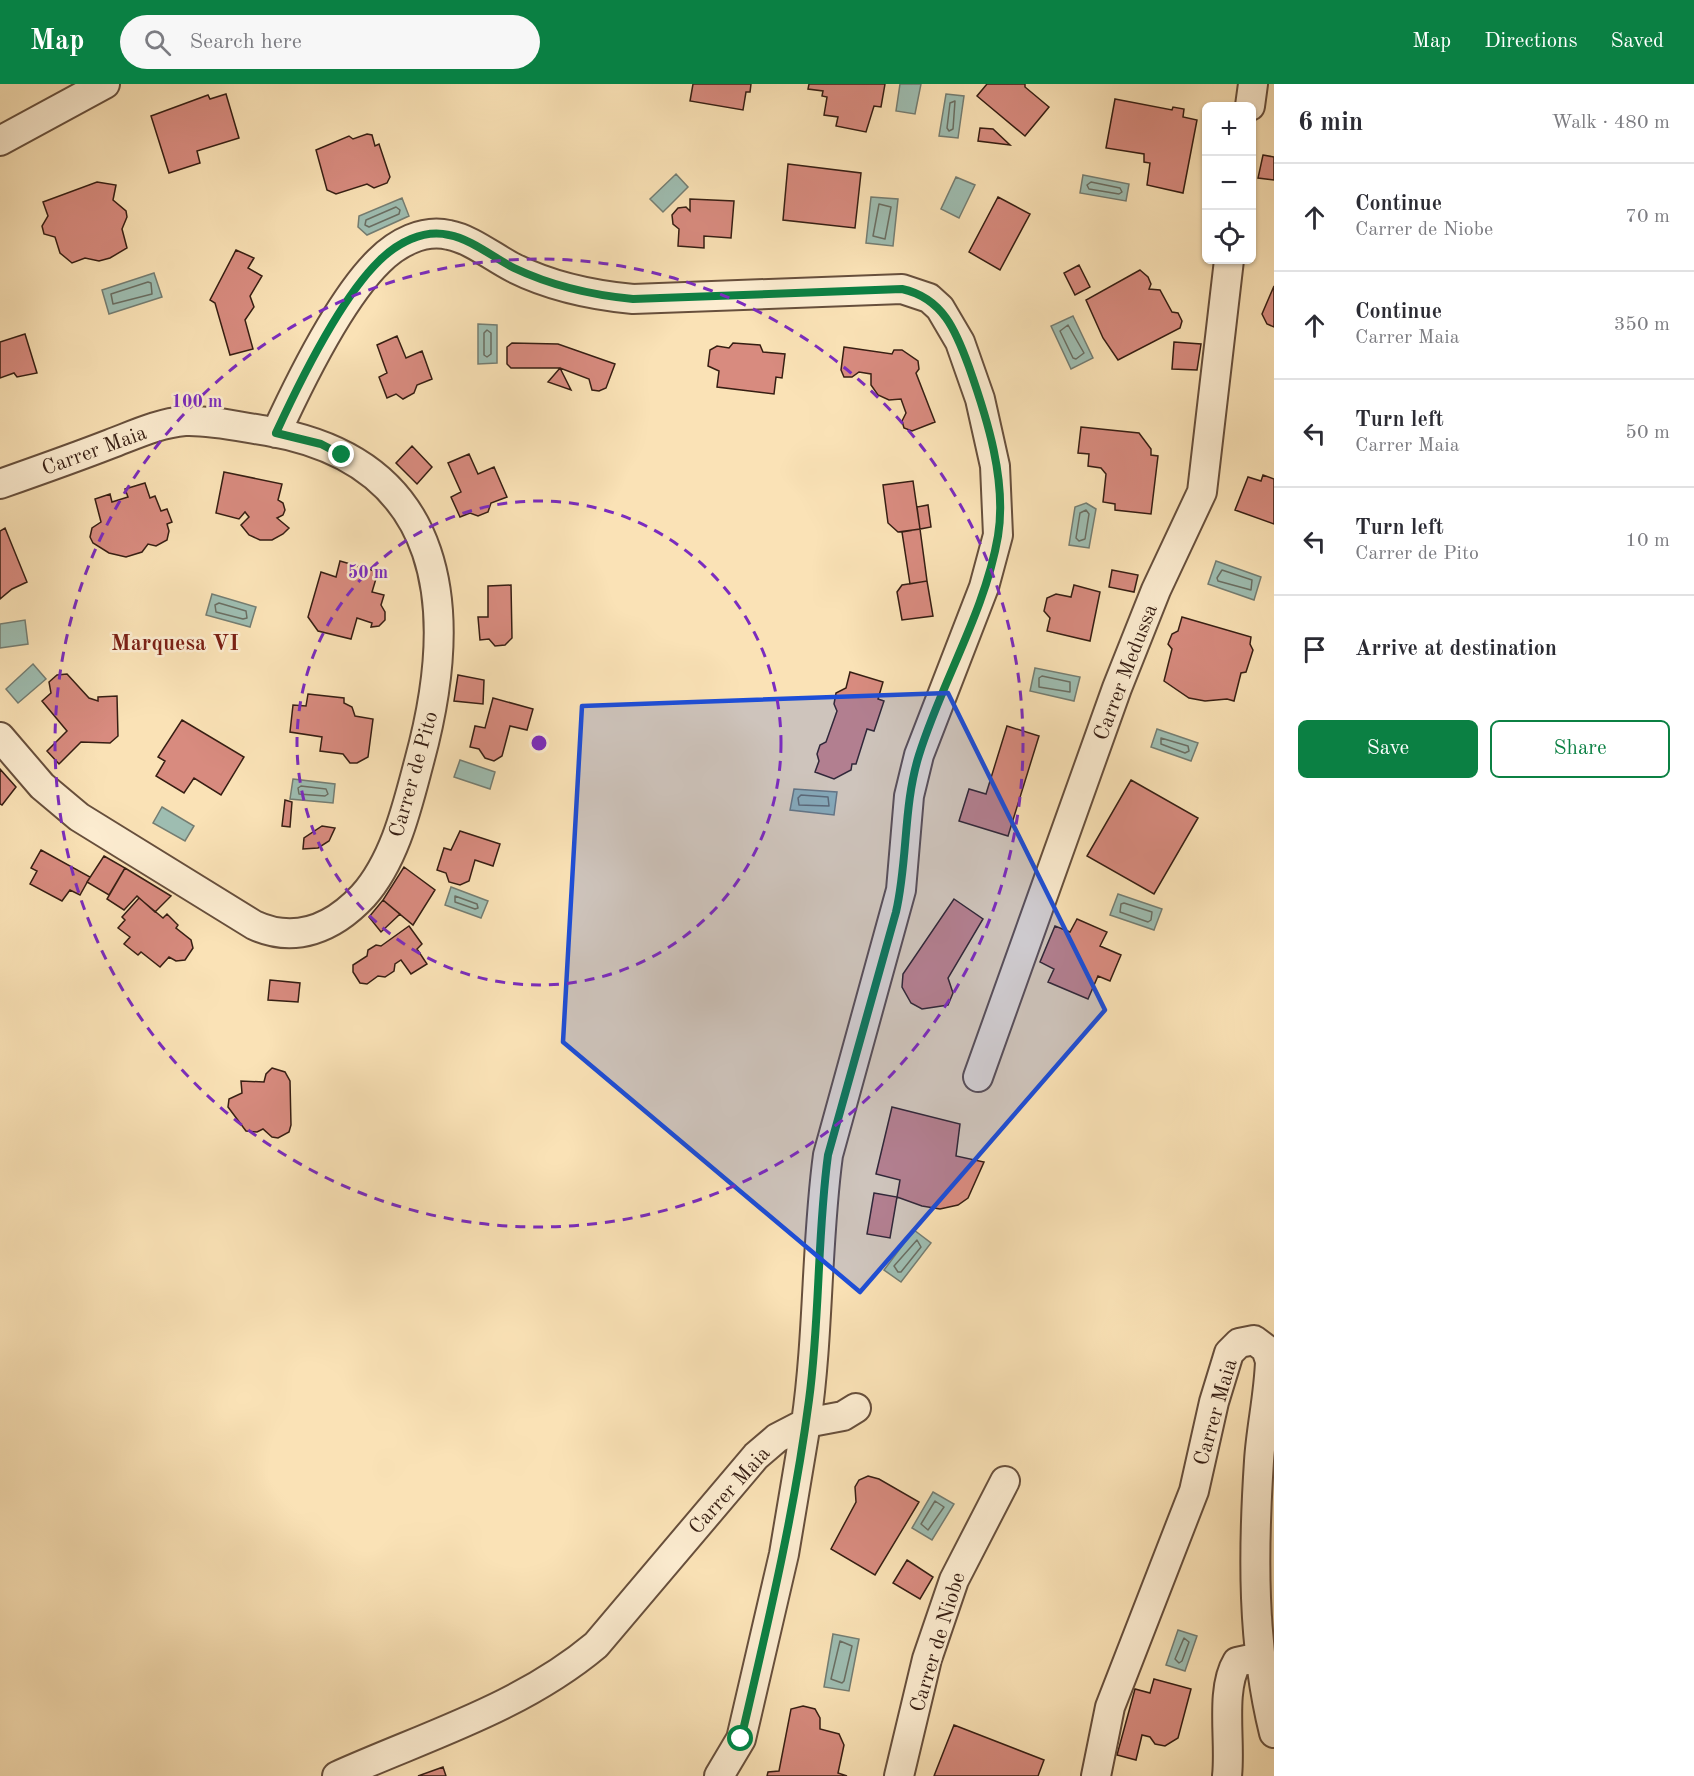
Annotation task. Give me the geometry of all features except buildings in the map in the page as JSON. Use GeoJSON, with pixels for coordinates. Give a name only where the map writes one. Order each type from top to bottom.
{"type":"FeatureCollection","features":[{"type":"Feature","properties":{"kind":"street"},"geometry":{"type":"LineString","coordinates":[[1,137],[105,84]]}},
{"type":"Feature","properties":{"kind":"street"},"geometry":{"type":"LineString","coordinates":[[1251,102],[1253,84]]}},
{"type":"Feature","properties":{"kind":"street"},"geometry":{"type":"LineString","coordinates":[[276,433],[303,377],[360,284],[379,261],[397,246],[425,234],[451,235],[537,279],[607,297],[633,299],[902,289],[929,298],[948,320],[960,342],[980,399],[998,491],[998,535],[984,586],[919,755],[909,796],[899,901],[828,1155],[824,1184],[820,1284],[806,1423],[784,1554],[741,1739],[719,1776]]}},
{"type":"Feature","properties":{"kind":"street","name":"Carrer Medussa"},"geometry":{"type":"LineString","coordinates":[[978,1077],[1117,688],[1156,590],[1202,492],[1229,264]]}},
{"type":"Feature","properties":{"kind":"street","name":"Carrer Maia"},"geometry":{"type":"LineString","coordinates":[[0,484],[166,424],[206,422],[276,433]]}},
{"type":"Feature","properties":{"kind":"street","name":"Carrer de Pito"},"geometry":{"type":"LineString","coordinates":[[0,737],[42,786],[79,817],[269,932],[284,935],[306,932],[328,924],[363,895],[377,876],[391,849],[423,750],[436,685],[439,648],[435,585],[429,557],[417,524],[386,483],[321,444],[276,433]]}},
{"type":"Feature","properties":{"kind":"street","name":"Carrer Maia"},"geometry":{"type":"LineString","coordinates":[[1096,1776],[1110,1707],[1194,1491],[1214,1402],[1229,1353],[1239,1343],[1254,1340],[1266,1349],[1270,1361],[1259,1460],[1255,1575],[1260,1657],[1274,1733]]}},
{"type":"Feature","properties":{"kind":"street"},"geometry":{"type":"LineString","coordinates":[[806,1423],[843,1416],[856,1408]]}},
{"type":"Feature","properties":{"kind":"street","name":"Carrer Maia"},"geometry":{"type":"LineString","coordinates":[[337,1776],[472,1719],[542,1684],[570,1667],[596,1645],[756,1456],[777,1438],[806,1423]]}},
{"type":"Feature","properties":{"kind":"street","name":"Carrer de Niobe"},"geometry":{"type":"LineString","coordinates":[[899,1776],[927,1659],[954,1580],[1005,1481]]}},
{"type":"Feature","properties":{"kind":"street"},"geometry":{"type":"LineString","coordinates":[[1227,1776],[1228,1697],[1232,1670],[1237,1662],[1260,1657]]}},
{"type":"Feature","properties":{"kind":"highlighted area"},"geometry":{"type":"Polygon","coordinates":[[[948,693],[1105,1010],[860,1292],[563,1042],[582,706],[948,693]]]}},
{"type":"Feature","properties":{"kind":"water"},"geometry":{"type":"Polygon","coordinates":[[[900,84],[921,84],[915,114],[896,111],[900,84]]]}},
{"type":"Feature","properties":{"kind":"water"},"geometry":{"type":"Polygon","coordinates":[[[946,94],[964,96],[958,138],[939,136],[946,94]]]}},
{"type":"Feature","properties":{"kind":"water"},"geometry":{"type":"Polygon","coordinates":[[[676,174],[688,187],[663,212],[650,199],[676,174]]]}},
{"type":"Feature","properties":{"kind":"water"},"geometry":{"type":"Polygon","coordinates":[[[1083,175],[1129,184],[1126,201],[1080,193],[1083,175]]]}},
{"type":"Feature","properties":{"kind":"water"},"geometry":{"type":"Polygon","coordinates":[[[956,177],[975,185],[959,218],[941,209],[956,177]]]}},
{"type":"Feature","properties":{"kind":"water"},"geometry":{"type":"Polygon","coordinates":[[[871,197],[898,199],[893,246],[866,243],[871,197]]]}},
{"type":"Feature","properties":{"kind":"water"},"geometry":{"type":"Polygon","coordinates":[[[402,198],[409,216],[367,235],[358,227],[359,216],[402,198]]]}},
{"type":"Feature","properties":{"kind":"water"},"geometry":{"type":"Polygon","coordinates":[[[154,273],[162,297],[109,314],[102,290],[154,273]]]}},
{"type":"Feature","properties":{"kind":"water"},"geometry":{"type":"Polygon","coordinates":[[[1073,316],[1093,358],[1071,369],[1051,326],[1073,316]]]}},
{"type":"Feature","properties":{"kind":"water"},"geometry":{"type":"Polygon","coordinates":[[[478,324],[497,325],[497,363],[478,364],[478,324]]]}},
{"type":"Feature","properties":{"kind":"water"},"geometry":{"type":"Polygon","coordinates":[[[1086,503],[1096,509],[1089,548],[1069,545],[1075,507],[1086,503]]]}},
{"type":"Feature","properties":{"kind":"water"},"geometry":{"type":"Polygon","coordinates":[[[1216,561],[1261,577],[1254,600],[1208,584],[1216,561]]]}},
{"type":"Feature","properties":{"kind":"water"},"geometry":{"type":"Polygon","coordinates":[[[212,594],[256,607],[250,627],[206,615],[212,594]]]}},
{"type":"Feature","properties":{"kind":"water"},"geometry":{"type":"Polygon","coordinates":[[[25,620],[28,644],[0,648],[0,624],[25,620]]]}},
{"type":"Feature","properties":{"kind":"water"},"geometry":{"type":"Polygon","coordinates":[[[33,664],[46,679],[18,703],[6,689],[33,664]]]}},
{"type":"Feature","properties":{"kind":"water"},"geometry":{"type":"Polygon","coordinates":[[[1035,668],[1080,677],[1074,701],[1030,691],[1035,668]]]}},
{"type":"Feature","properties":{"kind":"water"},"geometry":{"type":"Polygon","coordinates":[[[1157,729],[1198,743],[1191,761],[1151,747],[1157,729]]]}},
{"type":"Feature","properties":{"kind":"water"},"geometry":{"type":"Polygon","coordinates":[[[460,760],[495,772],[490,789],[454,777],[460,760]]]}},
{"type":"Feature","properties":{"kind":"water"},"geometry":{"type":"Polygon","coordinates":[[[293,779],[335,784],[333,803],[290,799],[293,779]]]}},
{"type":"Feature","properties":{"kind":"water"},"geometry":{"type":"Polygon","coordinates":[[[794,789],[837,792],[834,815],[790,810],[794,789]]]}},
{"type":"Feature","properties":{"kind":"water"},"geometry":{"type":"Polygon","coordinates":[[[162,807],[194,826],[185,841],[153,823],[162,807]]]}},
{"type":"Feature","properties":{"kind":"water"},"geometry":{"type":"Polygon","coordinates":[[[451,887],[488,901],[481,918],[445,905],[451,887]]]}},
{"type":"Feature","properties":{"kind":"water"},"geometry":{"type":"Polygon","coordinates":[[[1118,894],[1162,909],[1154,930],[1110,915],[1118,894]]]}},
{"type":"Feature","properties":{"kind":"water"},"geometry":{"type":"Polygon","coordinates":[[[914,1230],[931,1243],[901,1282],[884,1270],[914,1230]]]}},
{"type":"Feature","properties":{"kind":"water"},"geometry":{"type":"Polygon","coordinates":[[[933,1492],[954,1504],[932,1540],[912,1528],[933,1492]]]}},
{"type":"Feature","properties":{"kind":"water"},"geometry":{"type":"Polygon","coordinates":[[[1178,1630],[1197,1636],[1185,1671],[1166,1665],[1178,1630]]]}},
{"type":"Feature","properties":{"kind":"water"},"geometry":{"type":"Polygon","coordinates":[[[833,1634],[859,1639],[849,1691],[824,1687],[833,1634]]]}},
{"type":"Feature","properties":{"kind":"district","name":"Marquesa VI"},"geometry":{"type":"Point","coordinates":[175,642]}},
{"type":"Feature","properties":{"kind":"route"},"geometry":{"type":"LineString","coordinates":[[342,455],[321,444],[276,433],[303,377],[360,284],[379,261],[397,246],[425,234],[451,235],[537,279],[607,297],[633,299],[902,289],[916,292],[929,298],[948,320],[960,342],[980,399],[995,466],[999,513],[998,535],[984,586],[919,755],[909,796],[904,871],[896,912],[828,1155],[824,1184],[820,1284],[802,1456],[784,1554],[741,1739]]}}]}
